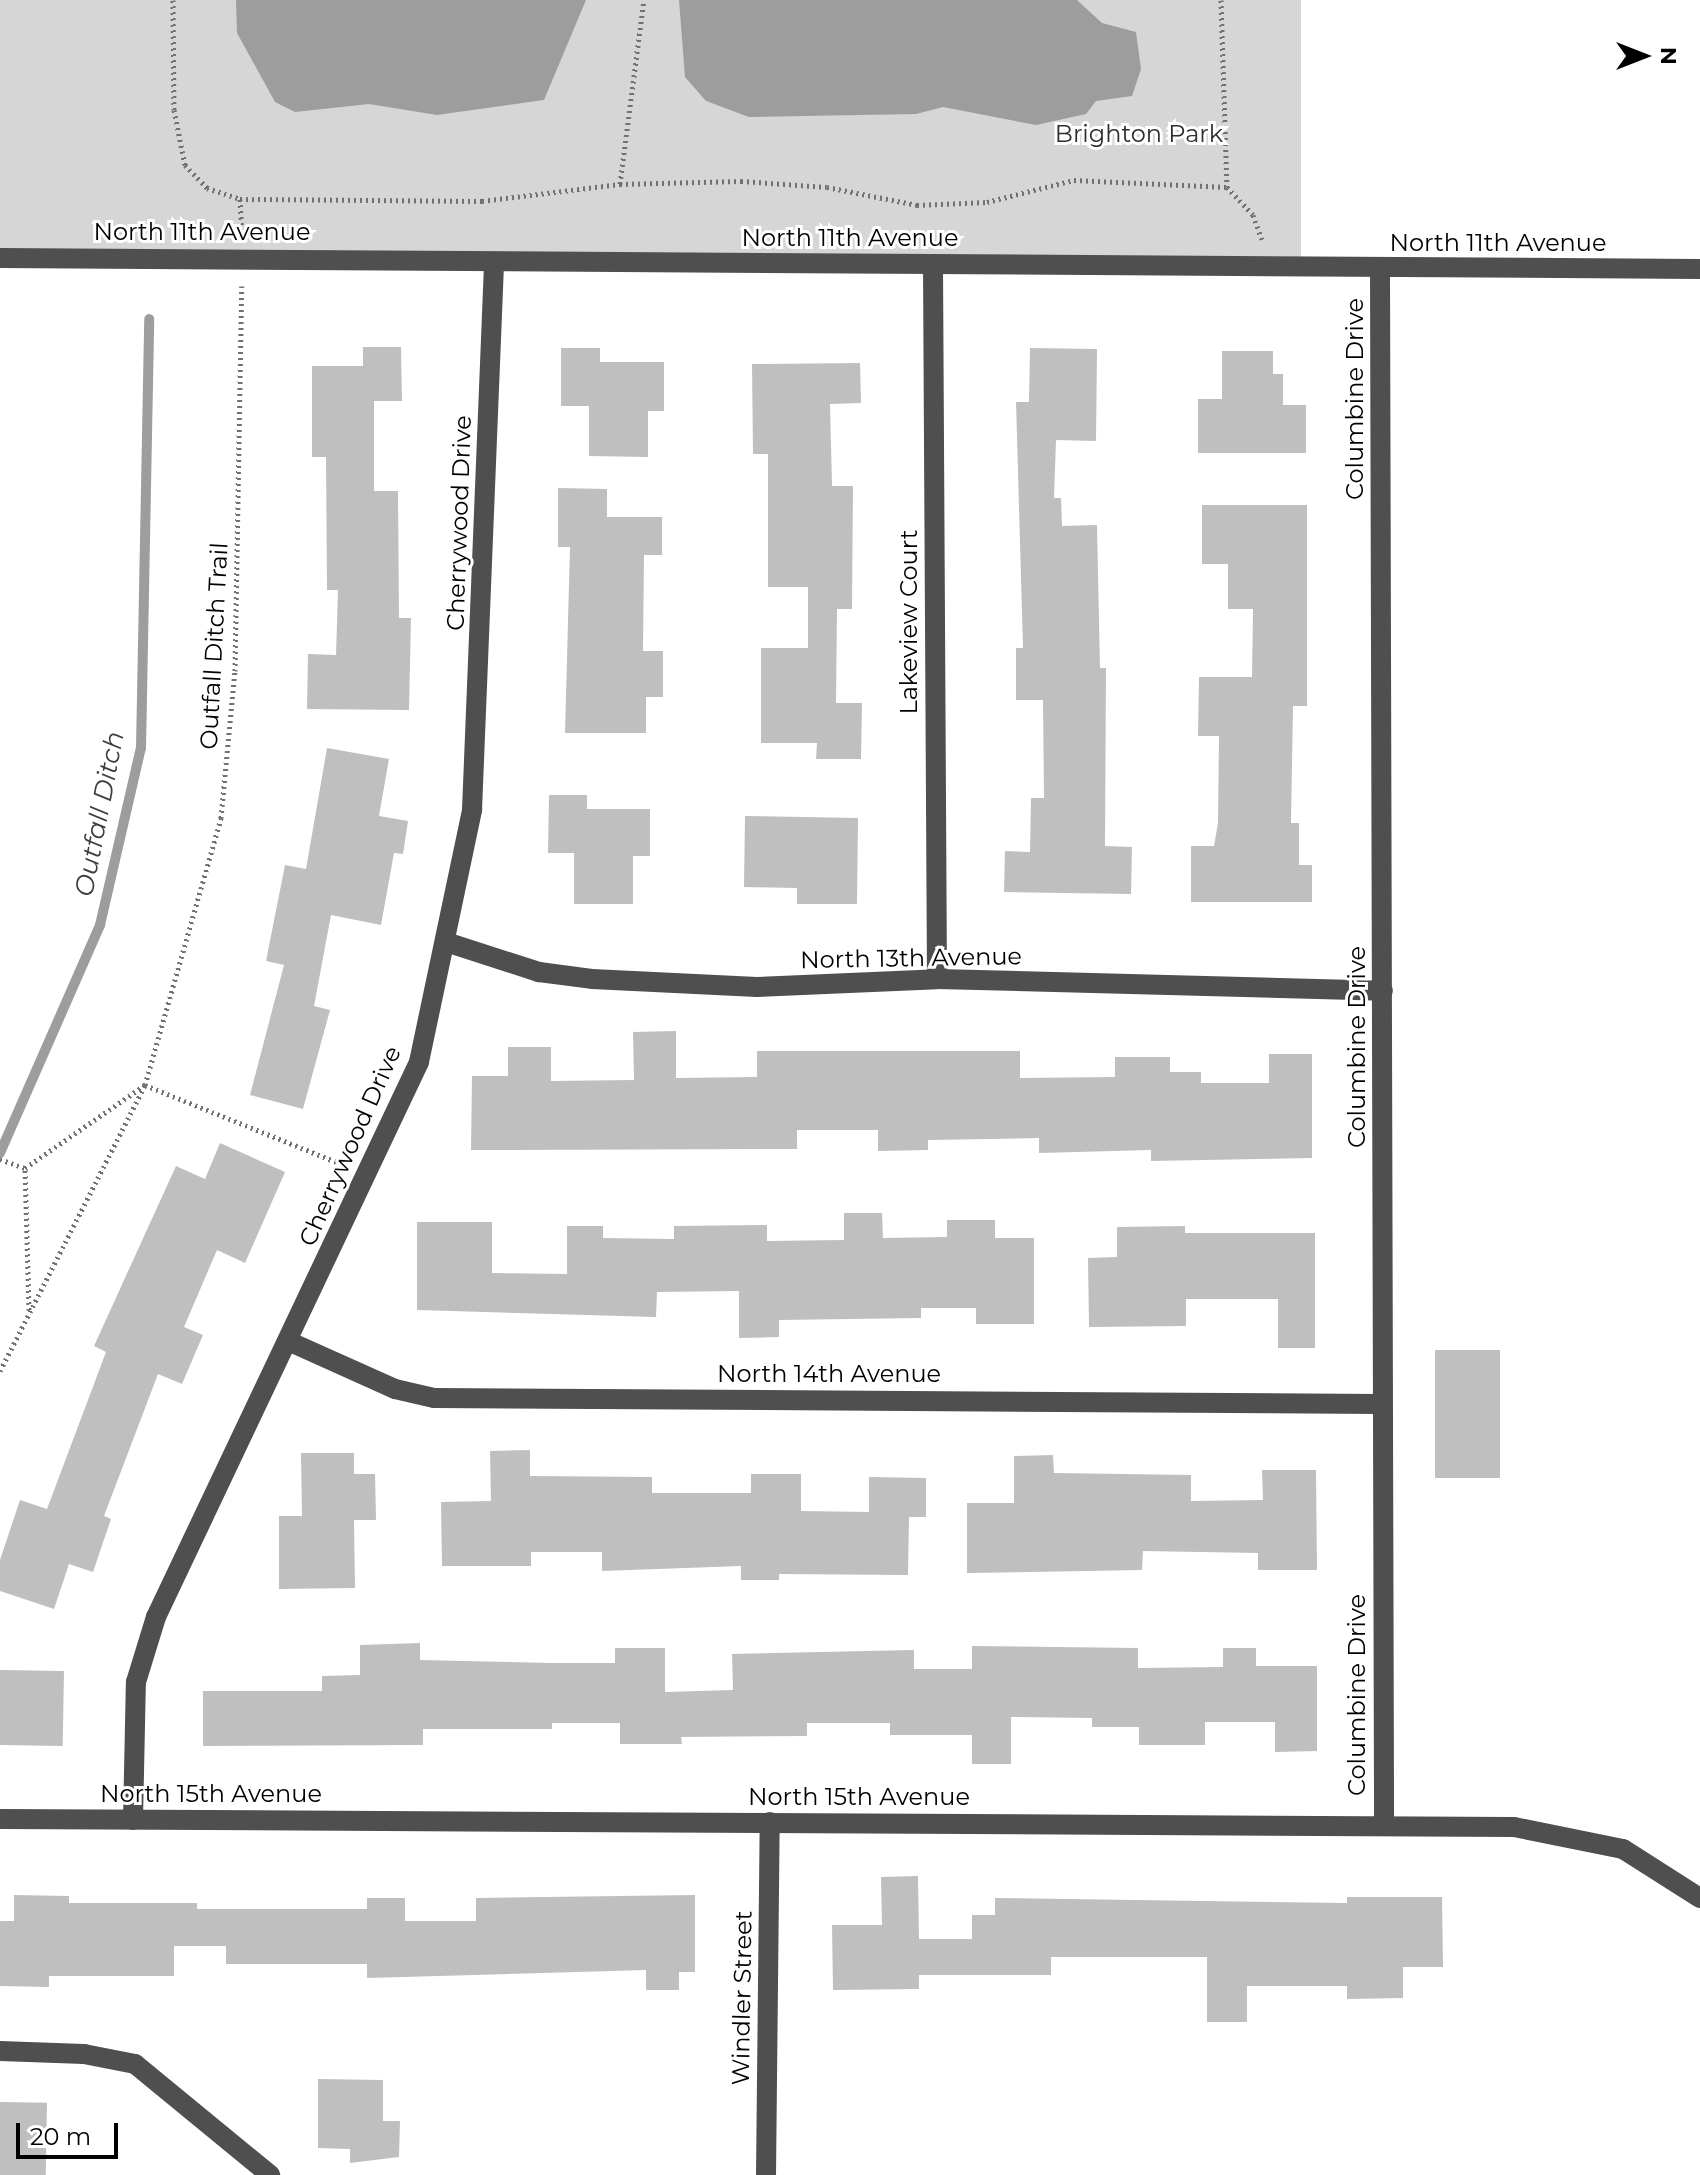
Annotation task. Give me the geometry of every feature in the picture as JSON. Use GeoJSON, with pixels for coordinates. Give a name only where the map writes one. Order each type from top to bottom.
{"type":"FeatureCollection","features":[{"type":"Feature","properties":{"kind":"street","name":"North 11th Avenue"},"geometry":{"type":"LineString","coordinates":[[0,258],[243,256],[494,264],[933,264],[1272,270],[1700,269]]}},
{"type":"Feature","properties":{"kind":"street","name":"Cherrywood Drive"},"geometry":{"type":"LineString","coordinates":[[133,1820],[133,1718],[142,1656],[288,1341],[370,1175],[419,1062],[472,810],[494,264]]}},
{"type":"Feature","properties":{"kind":"street","name":"Lakeview Court"},"geometry":{"type":"LineString","coordinates":[[933,264],[937,979]]}},
{"type":"Feature","properties":{"kind":"street","name":"Columbine Drive"},"geometry":{"type":"LineString","coordinates":[[1380,270],[1383,991],[1380,1404],[1384,1824]]}},
{"type":"Feature","properties":{"kind":"street","name":"North 13th Avenue"},"geometry":{"type":"LineString","coordinates":[[446,942],[539,972],[592,979],[757,987],[937,979],[1383,991]]}},
{"type":"Feature","properties":{"kind":"street","name":"North 14th Avenue"},"geometry":{"type":"LineString","coordinates":[[288,1341],[395,1389],[434,1398],[1380,1404]]}},
{"type":"Feature","properties":{"kind":"street","name":"North 15th Avenue"},"geometry":{"type":"LineString","coordinates":[[0,1819],[1514,1827],[1590,1838],[1654,1864],[1700,1898]]}},
{"type":"Feature","properties":{"kind":"street","name":"Windler Street"},"geometry":{"type":"LineString","coordinates":[[766,2175],[770,1822]]}},
{"type":"Feature","properties":{"kind":"street"},"geometry":{"type":"LineString","coordinates":[[0,2051],[84,2054],[135,2064],[270,2175]]}},
{"type":"Feature","properties":{"kind":"path"},"geometry":{"type":"LineString","coordinates":[[173,0],[174,110],[185,165],[207,188],[240,199],[482,201],[620,184],[827,187],[917,205],[987,202],[1074,180],[1227,187]]}},
{"type":"Feature","properties":{"kind":"path"},"geometry":{"type":"LineString","coordinates":[[620,184],[644,0]]}},
{"type":"Feature","properties":{"kind":"path"},"geometry":{"type":"LineString","coordinates":[[1221,0],[1227,187],[1253,215],[1272,270]]}},
{"type":"Feature","properties":{"kind":"path","name":"Outfall Ditch Trail"},"geometry":{"type":"LineString","coordinates":[[0,1371],[145,1085],[221,818],[235,671],[243,256],[240,199]]}},
{"type":"Feature","properties":{"kind":"path"},"geometry":{"type":"LineString","coordinates":[[0,1159],[25,1168],[145,1085],[370,1175]]}},
{"type":"Feature","properties":{"kind":"path","name":"Outfall Ditch Trail"},"geometry":{"type":"LineString","coordinates":[[25,1168],[29,1311]]}},
{"type":"Feature","properties":{"kind":"green space","name":"Brighton Park"},"geometry":{"type":"Polygon","coordinates":[[[0,0],[1301,0],[1301,258],[0,258],[0,0]]]}},
{"type":"Feature","properties":{"kind":"shaded area"},"geometry":{"type":"Polygon","coordinates":[[[236,0],[586,0],[544,100],[437,115],[369,104],[295,112],[275,102],[237,33],[236,0]]]}},
{"type":"Feature","properties":{"kind":"shaded area"},"geometry":{"type":"Polygon","coordinates":[[[679,0],[1077,0],[1102,23],[1136,32],[1141,69],[1132,96],[1096,101],[1086,114],[1036,125],[943,107],[916,114],[749,117],[706,101],[685,77],[679,0]]]}},
{"type":"Feature","properties":{"kind":"building"},"geometry":{"type":"Polygon","coordinates":[[[363,347],[401,347],[402,401],[374,401],[374,491],[398,491],[399,618],[411,618],[409,710],[307,709],[308,654],[336,655],[338,590],[327,590],[326,457],[312,457],[312,366],[363,366],[363,347]]]}},
{"type":"Feature","properties":{"kind":"building"},"geometry":{"type":"Polygon","coordinates":[[[561,348],[600,348],[600,362],[664,362],[664,411],[648,411],[648,457],[589,456],[589,406],[561,406],[561,348]]]}},
{"type":"Feature","properties":{"kind":"building"},"geometry":{"type":"Polygon","coordinates":[[[1030,348],[1097,349],[1096,441],[1056,440],[1054,498],[1061,498],[1062,526],[1097,525],[1100,668],[1106,668],[1105,846],[1132,847],[1131,894],[1004,892],[1005,851],[1030,852],[1031,798],[1044,798],[1043,700],[1016,700],[1016,648],[1023,648],[1016,402],[1029,402],[1030,348]]]}},
{"type":"Feature","properties":{"kind":"building"},"geometry":{"type":"Polygon","coordinates":[[[1222,351],[1273,351],[1273,374],[1283,374],[1283,405],[1306,405],[1306,453],[1198,453],[1198,399],[1222,399],[1222,351]]]}},
{"type":"Feature","properties":{"kind":"building"},"geometry":{"type":"Polygon","coordinates":[[[860,363],[861,403],[830,404],[832,486],[853,486],[852,609],[837,609],[836,703],[862,703],[861,759],[816,759],[817,743],[761,743],[761,648],[808,648],[808,587],[768,587],[768,454],[753,454],[752,364],[860,363]]]}},
{"type":"Feature","properties":{"kind":"building"},"geometry":{"type":"Polygon","coordinates":[[[558,488],[607,489],[607,517],[662,517],[662,555],[644,555],[643,651],[663,651],[663,697],[646,697],[646,733],[565,733],[570,547],[558,547],[558,488]]]}},
{"type":"Feature","properties":{"kind":"building"},"geometry":{"type":"Polygon","coordinates":[[[1202,505],[1307,505],[1307,706],[1293,706],[1291,823],[1299,823],[1299,865],[1312,865],[1312,902],[1191,902],[1191,846],[1214,846],[1218,823],[1219,736],[1198,736],[1199,677],[1252,677],[1253,609],[1228,609],[1228,564],[1202,564],[1202,505]]]}},
{"type":"Feature","properties":{"kind":"building"},"geometry":{"type":"Polygon","coordinates":[[[327,748],[389,759],[379,816],[408,821],[403,854],[394,853],[381,925],[331,915],[314,1006],[330,1010],[303,1109],[250,1095],[284,965],[266,961],[285,865],[306,869],[327,748]]]}},
{"type":"Feature","properties":{"kind":"building"},"geometry":{"type":"Polygon","coordinates":[[[549,795],[587,795],[587,809],[650,809],[650,856],[633,856],[633,904],[574,904],[574,853],[548,853],[549,795]]]}},
{"type":"Feature","properties":{"kind":"building"},"geometry":{"type":"Polygon","coordinates":[[[745,816],[858,818],[857,904],[797,904],[797,888],[744,887],[745,816]]]}},
{"type":"Feature","properties":{"kind":"building"},"geometry":{"type":"Polygon","coordinates":[[[676,1031],[676,1078],[757,1077],[757,1051],[1020,1051],[1020,1078],[1115,1077],[1115,1057],[1170,1057],[1170,1072],[1201,1072],[1201,1083],[1269,1083],[1269,1054],[1312,1054],[1312,1158],[1151,1161],[1151,1150],[1039,1153],[1039,1138],[928,1140],[928,1150],[878,1151],[878,1130],[797,1130],[797,1149],[471,1150],[472,1076],[508,1076],[508,1047],[551,1047],[551,1081],[634,1080],[633,1032],[676,1031]]]}},
{"type":"Feature","properties":{"kind":"building"},"geometry":{"type":"Polygon","coordinates":[[[220,1143],[285,1172],[245,1263],[217,1250],[184,1327],[203,1335],[182,1384],[158,1374],[104,1516],[111,1519],[93,1572],[69,1564],[54,1609],[0,1591],[0,1560],[20,1500],[47,1509],[106,1352],[94,1346],[176,1166],[205,1179],[220,1143]]]}},
{"type":"Feature","properties":{"kind":"building"},"geometry":{"type":"Polygon","coordinates":[[[844,1213],[882,1213],[883,1238],[947,1237],[947,1220],[995,1220],[995,1238],[1034,1238],[1034,1324],[976,1324],[976,1308],[921,1308],[921,1318],[779,1320],[779,1337],[739,1338],[739,1291],[657,1292],[656,1317],[417,1310],[417,1222],[492,1222],[492,1273],[567,1274],[567,1226],[603,1226],[603,1238],[674,1239],[674,1226],[767,1225],[767,1241],[844,1240],[844,1213]]]}},
{"type":"Feature","properties":{"kind":"building"},"geometry":{"type":"Polygon","coordinates":[[[1185,1226],[1185,1233],[1315,1233],[1315,1348],[1278,1348],[1278,1299],[1186,1299],[1186,1326],[1089,1327],[1088,1258],[1117,1257],[1117,1227],[1185,1226]]]}},
{"type":"Feature","properties":{"kind":"building"},"geometry":{"type":"Polygon","coordinates":[[[1435,1350],[1500,1350],[1500,1478],[1435,1478],[1435,1350]]]}},
{"type":"Feature","properties":{"kind":"building"},"geometry":{"type":"Polygon","coordinates":[[[530,1450],[530,1476],[652,1477],[652,1493],[751,1493],[751,1474],[801,1474],[801,1511],[869,1512],[869,1477],[926,1478],[926,1517],[909,1517],[908,1575],[779,1574],[779,1580],[741,1580],[741,1566],[602,1571],[602,1552],[531,1552],[531,1566],[442,1566],[441,1502],[491,1501],[490,1451],[530,1450]]]}},
{"type":"Feature","properties":{"kind":"building"},"geometry":{"type":"Polygon","coordinates":[[[301,1453],[354,1453],[354,1474],[375,1474],[376,1520],[354,1520],[355,1588],[279,1589],[279,1516],[302,1516],[301,1453]]]}},
{"type":"Feature","properties":{"kind":"building"},"geometry":{"type":"Polygon","coordinates":[[[1053,1455],[1054,1473],[1191,1475],[1191,1501],[1263,1500],[1262,1470],[1316,1470],[1317,1570],[1258,1570],[1258,1553],[1143,1551],[1142,1570],[967,1573],[967,1503],[1014,1503],[1014,1456],[1053,1455]]]}},
{"type":"Feature","properties":{"kind":"building"},"geometry":{"type":"Polygon","coordinates":[[[420,1643],[420,1660],[553,1663],[615,1663],[615,1648],[665,1648],[665,1692],[733,1690],[732,1654],[914,1650],[914,1669],[972,1669],[972,1646],[1138,1648],[1138,1668],[1223,1667],[1223,1648],[1256,1648],[1256,1666],[1317,1666],[1317,1751],[1275,1752],[1275,1722],[1205,1722],[1205,1745],[1139,1745],[1139,1727],[1092,1727],[1092,1718],[1011,1717],[1011,1764],[972,1764],[972,1735],[890,1735],[890,1723],[807,1723],[807,1736],[681,1737],[682,1744],[620,1744],[620,1723],[552,1723],[552,1729],[423,1729],[423,1745],[203,1746],[203,1691],[322,1691],[322,1676],[360,1675],[360,1645],[420,1643]]]}},
{"type":"Feature","properties":{"kind":"building"},"geometry":{"type":"Polygon","coordinates":[[[0,1670],[64,1671],[63,1746],[0,1745],[0,1670]]]}},
{"type":"Feature","properties":{"kind":"building"},"geometry":{"type":"Polygon","coordinates":[[[918,1876],[919,1939],[972,1939],[972,1915],[995,1915],[995,1898],[1347,1903],[1347,1897],[1442,1897],[1443,1967],[1403,1967],[1403,1998],[1347,1999],[1347,1986],[1247,1986],[1247,2022],[1207,2022],[1207,1957],[1051,1957],[1051,1975],[919,1975],[919,1989],[833,1990],[832,1925],[882,1925],[881,1877],[918,1876]]]}},
{"type":"Feature","properties":{"kind":"building"},"geometry":{"type":"Polygon","coordinates":[[[14,1895],[69,1896],[69,1903],[197,1903],[197,1909],[367,1909],[367,1898],[405,1898],[405,1921],[476,1921],[476,1898],[695,1895],[695,1972],[679,1972],[679,1990],[646,1990],[646,1970],[367,1978],[367,1964],[226,1964],[226,1946],[174,1946],[174,1976],[49,1976],[49,1987],[0,1986],[0,1921],[14,1921],[14,1895]]]}},
{"type":"Feature","properties":{"kind":"building"},"geometry":{"type":"Polygon","coordinates":[[[318,2079],[383,2080],[383,2121],[400,2121],[399,2157],[350,2163],[350,2149],[318,2148],[318,2079]]]}},
{"type":"Feature","properties":{"kind":"building"},"geometry":{"type":"Polygon","coordinates":[[[0,2102],[47,2103],[46,2175],[0,2175],[0,2102]]]}},
{"type":"Feature","properties":{"kind":"waterway","name":"Outfall Ditch"},"geometry":{"type":"LineString","coordinates":[[0,1153],[100,925],[141,748],[149,319]]}}]}
